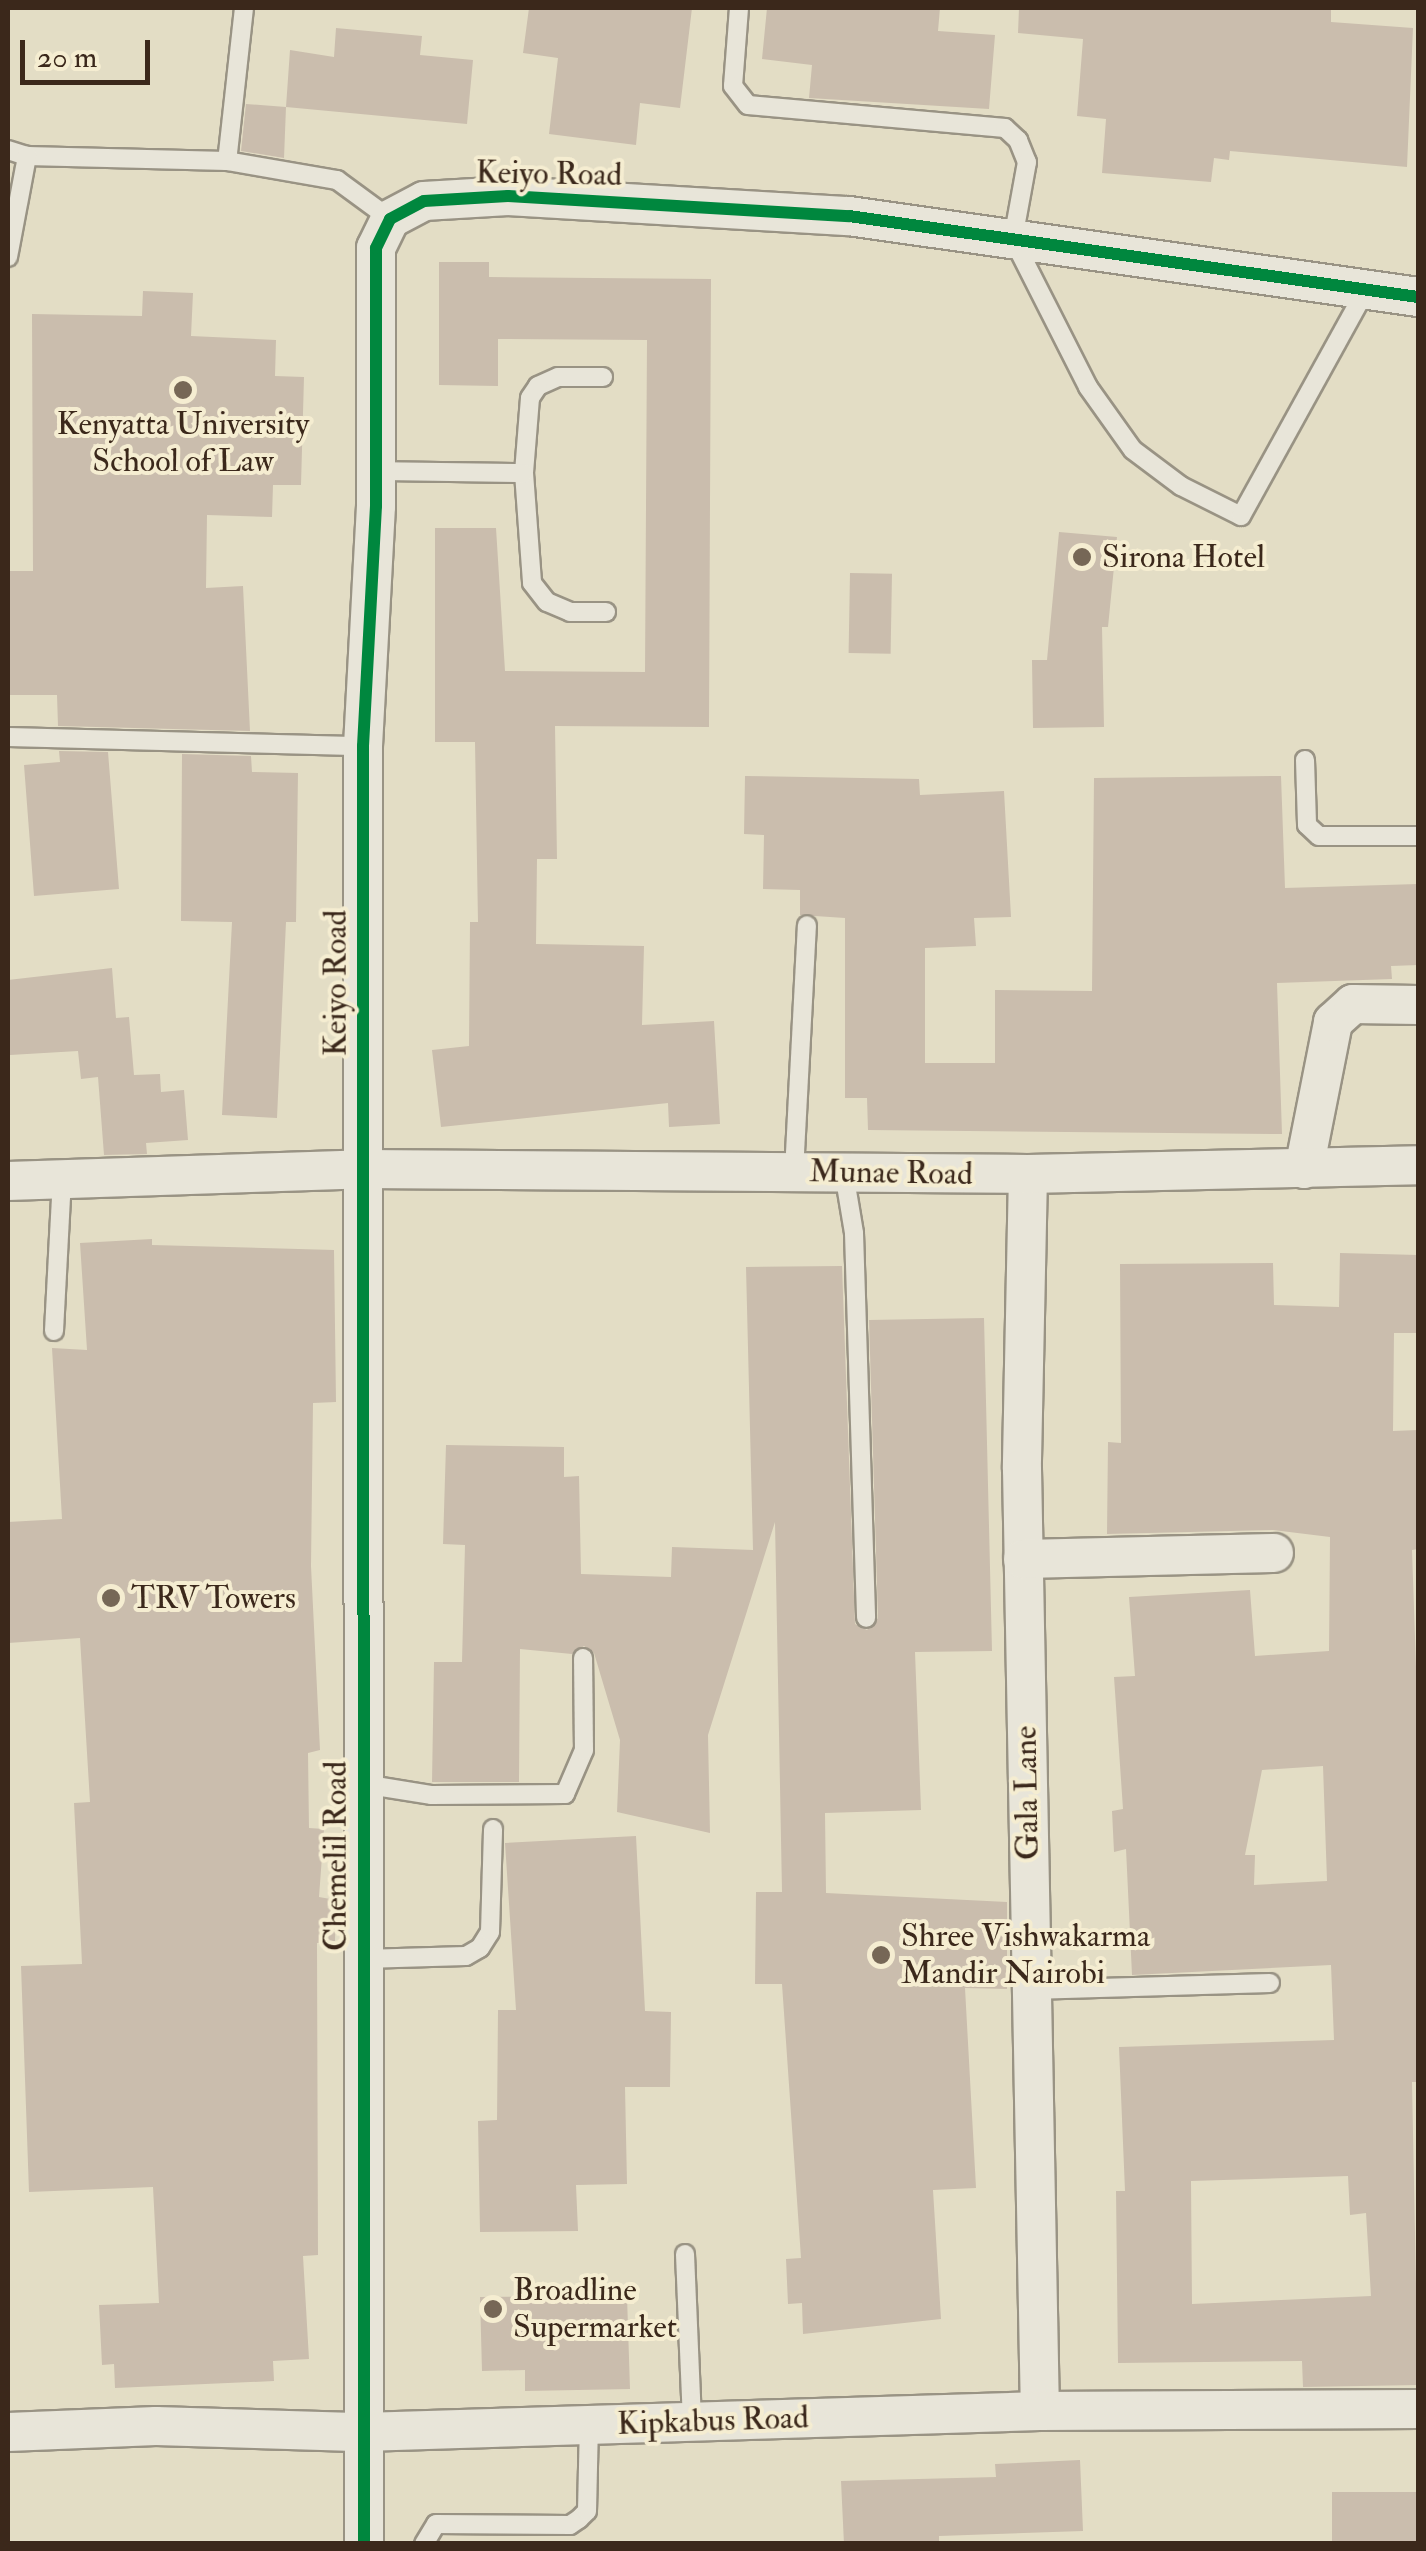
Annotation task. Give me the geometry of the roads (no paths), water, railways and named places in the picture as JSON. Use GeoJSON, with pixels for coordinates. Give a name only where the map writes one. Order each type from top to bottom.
{"type":"FeatureCollection","features":[{"type":"Feature","properties":{"kind":"street","name":"Keiyo Road"},"geometry":{"type":"LineString","coordinates":[[364,1170],[363,746],[376,471],[373,296],[376,248],[390,219],[424,201],[508,196],[850,216],[1418,297]]}},
{"type":"Feature","properties":{"kind":"street"},"geometry":{"type":"LineString","coordinates":[[1304,1169],[1332,1022],[1353,1004],[1418,1005]]}},
{"type":"Feature","properties":{"kind":"street","name":"Munae Road"},"geometry":{"type":"LineString","coordinates":[[8,1181],[364,1170],[1028,1174],[1418,1165]]}},
{"type":"Feature","properties":{"kind":"street","name":"Chemelil Road"},"geometry":{"type":"LineString","coordinates":[[364,1170],[364,2544]]}},
{"type":"Feature","properties":{"kind":"street","name":"Gala Lane"},"geometry":{"type":"LineString","coordinates":[[1028,1174],[1024,1559],[1040,2411]]}},
{"type":"Feature","properties":{"kind":"street"},"geometry":{"type":"LineString","coordinates":[[1024,1559],[1274,1552]]}},
{"type":"Feature","properties":{"kind":"street","name":"Kipkabus Road"},"geometry":{"type":"LineString","coordinates":[[8,2432],[156,2426],[363,2432],[1040,2411],[1418,2409]]}},
{"type":"Feature","properties":{"kind":"lane"},"geometry":{"type":"LineString","coordinates":[[228,162],[244,8]]}},
{"type":"Feature","properties":{"kind":"lane"},"geometry":{"type":"LineString","coordinates":[[740,8],[733,86],[748,106],[1005,128],[1027,162],[1013,239],[1088,387],[1133,450],[1181,486],[1241,516],[1366,290]]}},
{"type":"Feature","properties":{"kind":"lane"},"geometry":{"type":"LineString","coordinates":[[8,150],[27,156],[228,162],[337,180],[390,219]]}},
{"type":"Feature","properties":{"kind":"lane"},"geometry":{"type":"LineString","coordinates":[[8,257],[27,156]]}},
{"type":"Feature","properties":{"kind":"lane"},"geometry":{"type":"LineString","coordinates":[[603,377],[558,377],[538,386],[530,398],[524,474],[532,583],[547,602],[570,612],[606,612]]}},
{"type":"Feature","properties":{"kind":"lane"},"geometry":{"type":"LineString","coordinates":[[376,471],[524,474]]}},
{"type":"Feature","properties":{"kind":"lane"},"geometry":{"type":"LineString","coordinates":[[8,737],[363,746]]}},
{"type":"Feature","properties":{"kind":"lane"},"geometry":{"type":"LineString","coordinates":[[1305,760],[1307,825],[1319,836],[1418,836]]}},
{"type":"Feature","properties":{"kind":"lane"},"geometry":{"type":"LineString","coordinates":[[794,1172],[807,925]]}},
{"type":"Feature","properties":{"kind":"lane"},"geometry":{"type":"LineString","coordinates":[[844,1173],[854,1233],[866,1618]]}},
{"type":"Feature","properties":{"kind":"lane"},"geometry":{"type":"LineString","coordinates":[[54,1332],[62,1180]]}},
{"type":"Feature","properties":{"kind":"lane"},"geometry":{"type":"LineString","coordinates":[[363,1784],[432,1795],[564,1794],[584,1750],[583,1658]]}},
{"type":"Feature","properties":{"kind":"lane"},"geometry":{"type":"LineString","coordinates":[[363,1960],[466,1956],[480,1948],[490,1932],[493,1829]]}},
{"type":"Feature","properties":{"kind":"lane"},"geometry":{"type":"LineString","coordinates":[[1030,1990],[1270,1983]]}},
{"type":"Feature","properties":{"kind":"lane"},"geometry":{"type":"LineString","coordinates":[[685,2254],[692,2422]]}},
{"type":"Feature","properties":{"kind":"lane"},"geometry":{"type":"LineString","coordinates":[[424,2544],[436,2524],[570,2526],[587,2511],[588,2425]]}},
{"type":"Feature","properties":{"kind":"place","name":"Kenyatta University School of Law"},"geometry":{"type":"Point","coordinates":[183,390]}},
{"type":"Feature","properties":{"kind":"place","name":"Sirona Hotel"},"geometry":{"type":"Point","coordinates":[1082,557]}},
{"type":"Feature","properties":{"kind":"place","name":"TRV Towers"},"geometry":{"type":"Point","coordinates":[111,1598]}},
{"type":"Feature","properties":{"kind":"place","name":"Shree Vishwakarma Mandir Nairobi"},"geometry":{"type":"Point","coordinates":[881,1955]}},
{"type":"Feature","properties":{"kind":"place","name":"Broadline Supermarket"},"geometry":{"type":"Point","coordinates":[493,2309]}}]}
